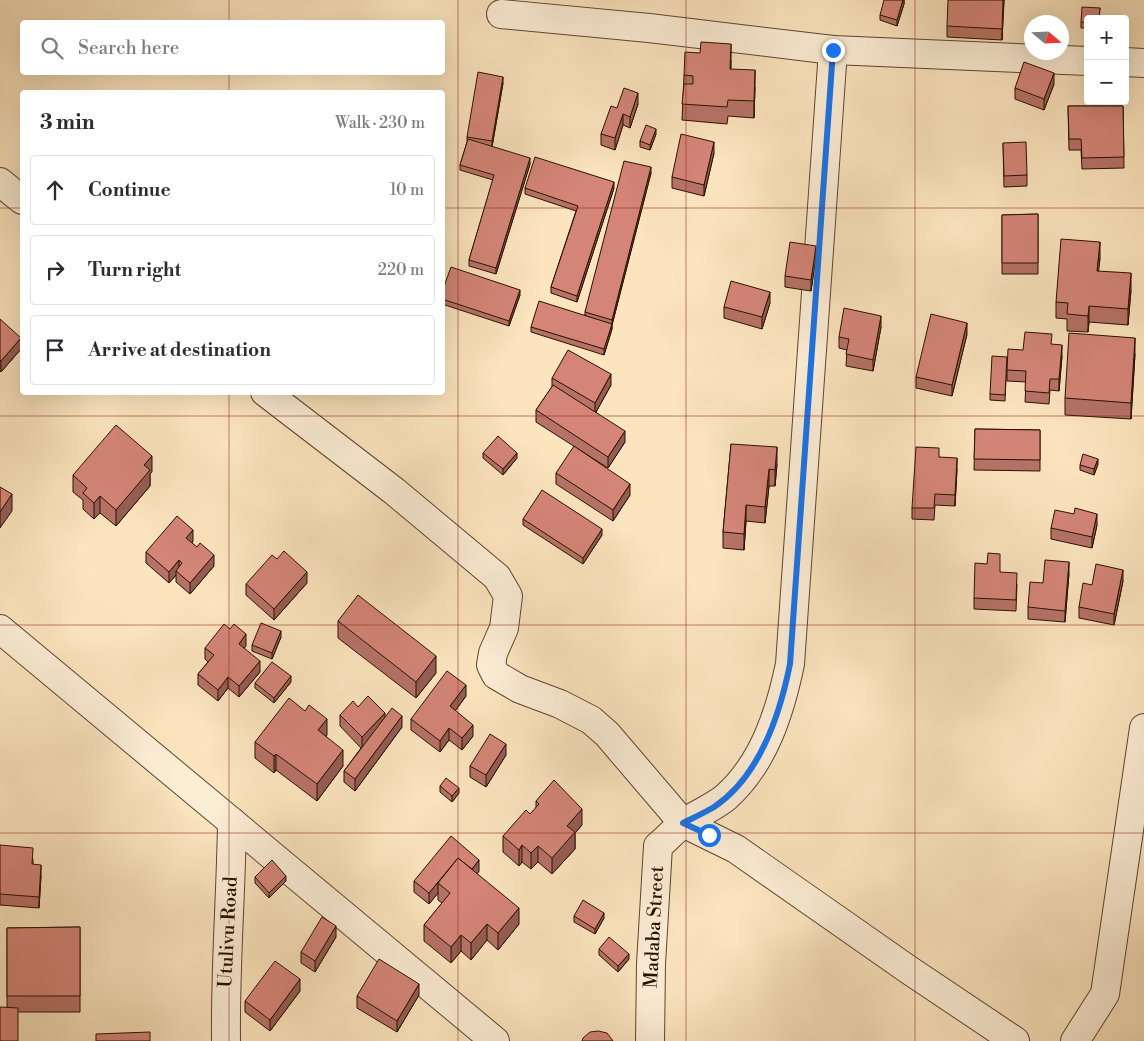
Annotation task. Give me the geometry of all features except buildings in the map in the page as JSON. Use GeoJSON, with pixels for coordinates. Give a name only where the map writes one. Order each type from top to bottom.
{"type":"FeatureCollection","features":[{"type":"Feature","properties":{"kind":"street"},"geometry":{"type":"LineString","coordinates":[[501,14],[650,28],[833,50],[1084,61]]}},
{"type":"Feature","properties":{"kind":"street","name":"Madaba Street"},"geometry":{"type":"LineString","coordinates":[[650,1041],[651,964],[658,846],[683,823],[728,796],[759,753],[774,726],[790,664],[833,50]]}},
{"type":"Feature","properties":{"kind":"street"},"geometry":{"type":"LineString","coordinates":[[1129,62],[1144,63]]}},
{"type":"Feature","properties":{"kind":"street"},"geometry":{"type":"LineString","coordinates":[[0,182],[20,198]]}},
{"type":"Feature","properties":{"kind":"street"},"geometry":{"type":"LineString","coordinates":[[269,395],[394,491],[497,577],[508,596],[504,628],[491,664],[496,676],[520,689],[560,704],[591,720],[607,734],[683,823],[736,849],[909,970],[1016,1041]]}},
{"type":"Feature","properties":{"kind":"street"},"geometry":{"type":"LineString","coordinates":[[0,629],[495,1041]]}},
{"type":"Feature","properties":{"kind":"street"},"geometry":{"type":"LineString","coordinates":[[1075,1041],[1105,994],[1144,728]]}},
{"type":"Feature","properties":{"kind":"street","name":"Utulivu Road"},"geometry":{"type":"LineString","coordinates":[[226,1041],[225,968],[231,899],[232,822]]}},
{"type":"Feature","properties":{"kind":"route"},"geometry":{"type":"LineString","coordinates":[[709,835],[683,823],[728,796],[742,779],[774,726],[790,664],[833,50]]}}]}
